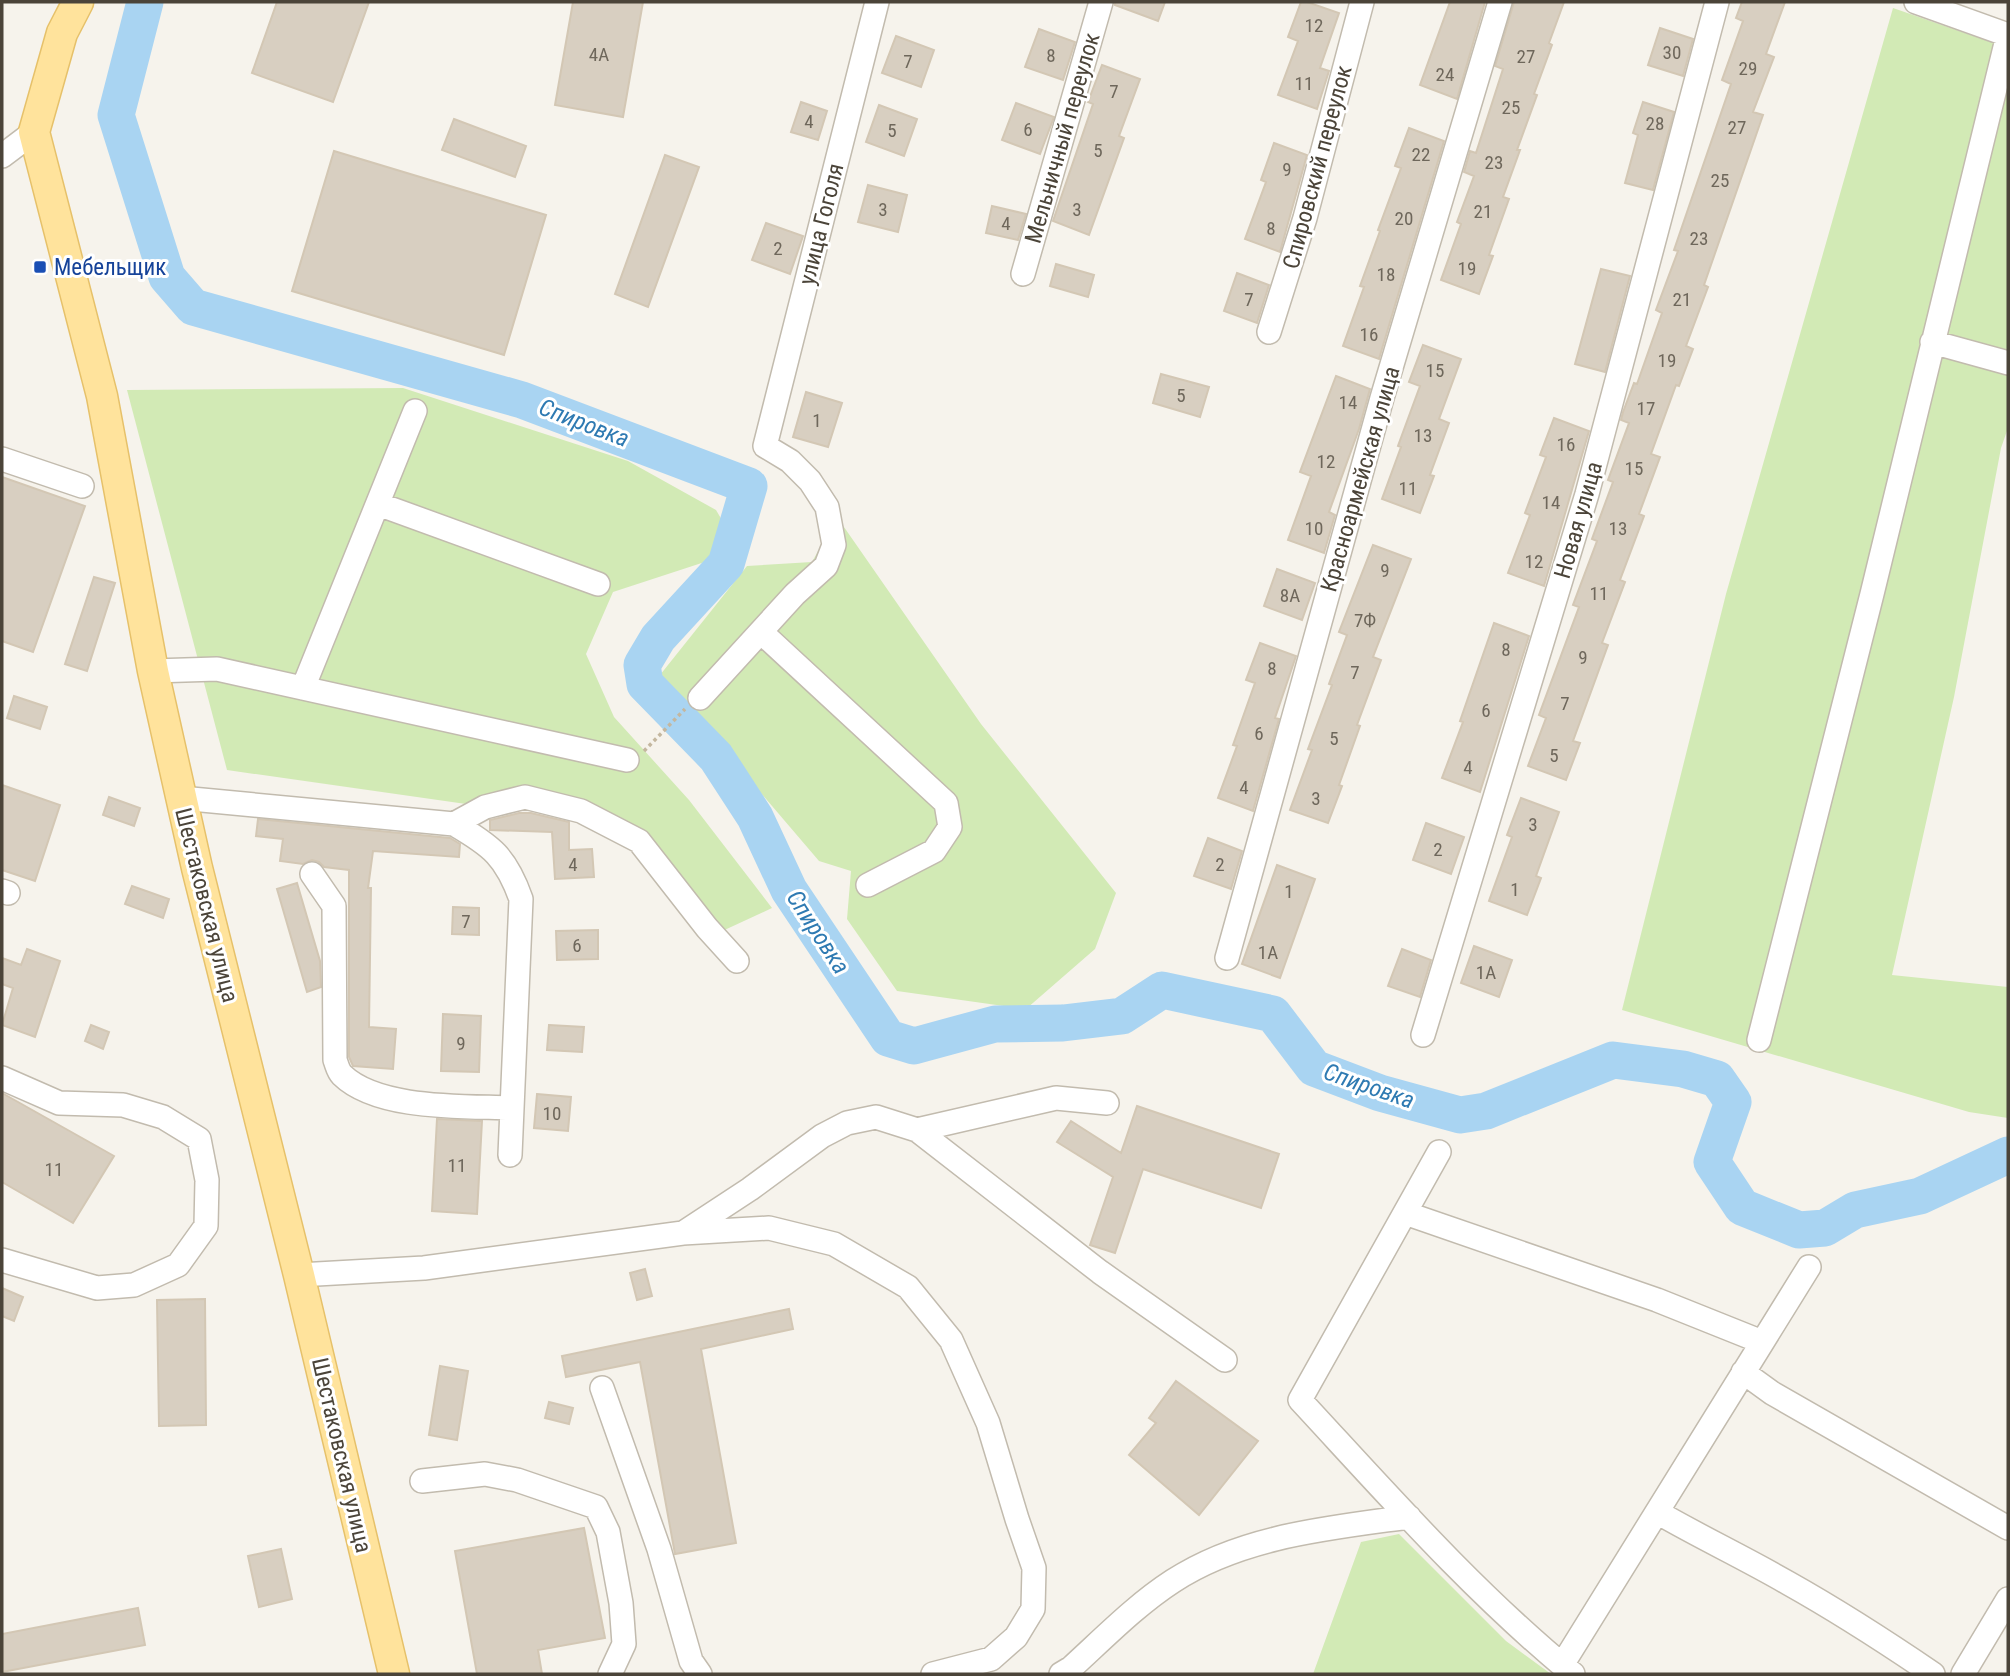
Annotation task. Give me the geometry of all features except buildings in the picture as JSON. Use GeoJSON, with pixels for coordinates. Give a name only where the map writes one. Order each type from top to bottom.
{"type":"FeatureCollection","features":[{"type":"Feature","properties":{"kind":"main road"},"geometry":{"type":"LineString","coordinates":[[34,132],[62,33],[78,2]]}},
{"type":"Feature","properties":{"kind":"main road","name":"Шестаковская улица"},"geometry":{"type":"LineString","coordinates":[[34,132],[102,396],[153,671],[181,798],[394,1674]]}},
{"type":"Feature","properties":{"kind":"street","name":"улица Гоголя"},"geometry":{"type":"LineString","coordinates":[[761,632],[795,594],[826,566],[834,545],[827,507],[810,481],[790,461],[765,446],[877,2]]}},
{"type":"Feature","properties":{"kind":"street","name":"Мельничный переулок"},"geometry":{"type":"LineString","coordinates":[[1023,274],[1101,2]]}},
{"type":"Feature","properties":{"kind":"street","name":"Спировский переулок"},"geometry":{"type":"LineString","coordinates":[[1269,332],[1305,218],[1362,2]]}},
{"type":"Feature","properties":{"kind":"street","name":"Красноармейская улица"},"geometry":{"type":"LineString","coordinates":[[1227,958],[1382,398],[1500,2]]}},
{"type":"Feature","properties":{"kind":"street","name":"Новая улица"},"geometry":{"type":"LineString","coordinates":[[1423,1035],[1587,494],[1717,2]]}},
{"type":"Feature","properties":{"kind":"street"},"geometry":{"type":"LineString","coordinates":[[1759,1040],[1872,594],[2008,35],[1916,2]]}},
{"type":"Feature","properties":{"kind":"street"},"geometry":{"type":"LineString","coordinates":[[2,156],[34,132]]}},
{"type":"Feature","properties":{"kind":"street"},"geometry":{"type":"LineString","coordinates":[[1932,342],[2008,363]]}},
{"type":"Feature","properties":{"kind":"street"},"geometry":{"type":"LineString","coordinates":[[303,688],[415,411]]}},
{"type":"Feature","properties":{"kind":"street"},"geometry":{"type":"LineString","coordinates":[[2,459],[82,486]]}},
{"type":"Feature","properties":{"kind":"street"},"geometry":{"type":"LineString","coordinates":[[378,504],[597,584]]}},
{"type":"Feature","properties":{"kind":"street"},"geometry":{"type":"LineString","coordinates":[[692,704],[761,632],[946,803],[950,827],[934,850],[869,885]]}},
{"type":"Feature","properties":{"kind":"street"},"geometry":{"type":"LineString","coordinates":[[153,671],[218,669],[627,760]]}},
{"type":"Feature","properties":{"kind":"street"},"geometry":{"type":"LineString","coordinates":[[454,824],[485,807],[525,797],[581,810],[639,841],[707,928],[737,961]]}},
{"type":"Feature","properties":{"kind":"street"},"geometry":{"type":"LineString","coordinates":[[181,798],[454,824],[488,844],[513,875],[521,899],[510,1155]]}},
{"type":"Feature","properties":{"kind":"street"},"geometry":{"type":"LineString","coordinates":[[312,874],[334,906],[335,1060],[340,1074],[361,1087],[384,1096],[419,1104],[512,1108]]}},
{"type":"Feature","properties":{"kind":"street"},"geometry":{"type":"LineString","coordinates":[[2,1078],[60,1103],[123,1105],[163,1117],[199,1139],[207,1180],[206,1226],[178,1265],[134,1285],[97,1288],[2,1260]]}},
{"type":"Feature","properties":{"kind":"street"},"geometry":{"type":"LineString","coordinates":[[917,1130],[1056,1098],[1107,1103]]}},
{"type":"Feature","properties":{"kind":"street"},"geometry":{"type":"LineString","coordinates":[[683,1233],[750,1189],[822,1136],[847,1123],[876,1117],[917,1130],[1100,1272],[1225,1360]]}},
{"type":"Feature","properties":{"kind":"street"},"geometry":{"type":"LineString","coordinates":[[1439,1152],[1300,1400],[1519,1630],[1567,1670],[1657,1512],[1809,1267]]}},
{"type":"Feature","properties":{"kind":"street"},"geometry":{"type":"LineString","coordinates":[[1405,1213],[1657,1300],[1762,1342]]}},
{"type":"Feature","properties":{"kind":"street"},"geometry":{"type":"LineString","coordinates":[[299,1275],[424,1268],[544,1254],[683,1233],[769,1228],[834,1244],[908,1287],[951,1340],[988,1423],[1034,1568],[1033,1609],[1016,1637],[991,1659],[933,1674]]}},
{"type":"Feature","properties":{"kind":"street"},"geometry":{"type":"LineString","coordinates":[[1743,1372],[1772,1393],[2008,1528]]}},
{"type":"Feature","properties":{"kind":"street"},"geometry":{"type":"LineString","coordinates":[[602,1388],[659,1549],[691,1661],[700,1674]]}},
{"type":"Feature","properties":{"kind":"street"},"geometry":{"type":"LineString","coordinates":[[422,1481],[485,1474],[517,1480],[596,1507],[608,1532],[622,1617],[624,1644],[610,1674]]}},
{"type":"Feature","properties":{"kind":"street"},"geometry":{"type":"LineString","coordinates":[[1657,1512],[1710,1543],[1786,1581],[1933,1674]]}},
{"type":"Feature","properties":{"kind":"street"},"geometry":{"type":"LineString","coordinates":[[1061,1674],[1174,1580],[1228,1553],[1287,1536],[1409,1517]]}},
{"type":"Feature","properties":{"kind":"street"},"geometry":{"type":"LineString","coordinates":[[1963,1674],[2008,1599]]}},
{"type":"Feature","properties":{"kind":"path"},"geometry":{"type":"LineString","coordinates":[[627,760],[639,756],[692,704]]}},
{"type":"Feature","properties":{"kind":"green space"},"geometry":{"type":"Polygon","coordinates":[[[1893,8],[2008,48],[2008,428],[2001,448],[1954,697],[1892,975],[2008,987],[2008,1118],[1969,1112],[1622,1010],[1726,594],[1893,8]]]}},
{"type":"Feature","properties":{"kind":"green space"},"geometry":{"type":"Polygon","coordinates":[[[403,388],[628,461],[716,510],[729,532],[720,557],[613,592],[586,654],[614,717],[689,800],[772,908],[718,933],[598,810],[473,805],[227,770],[127,390],[403,388]]]}},
{"type":"Feature","properties":{"kind":"green space"},"geometry":{"type":"Polygon","coordinates":[[[837,517],[981,724],[1116,893],[1095,949],[1026,1009],[897,991],[847,919],[851,871],[819,861],[660,675],[747,566],[812,562],[837,517]]]}},
{"type":"Feature","properties":{"kind":"green space"},"geometry":{"type":"Polygon","coordinates":[[[1399,1534],[1506,1641],[1551,1674],[1313,1674],[1361,1542],[1399,1534]]]}},
{"type":"Feature","properties":{"kind":"waterway","name":"Спировка"},"geometry":{"type":"LineString","coordinates":[[145,2],[116,115],[167,277],[193,307],[522,400],[749,486],[726,564],[658,638],[642,665],[645,684],[716,757],[755,817],[789,890],[888,1038],[914,1046],[995,1024],[1063,1023],[1122,1016],[1162,990],[1273,1014],[1314,1068],[1380,1093],[1460,1115],[1486,1111],[1613,1060],[1683,1069],[1717,1079],[1733,1102],[1712,1162],[1742,1207],[1799,1230],[1825,1228],[1855,1210],[1920,1196],[2008,1155]]}},
{"type":"Feature","properties":{"kind":"place","name":"Мебельщик"},"geometry":{"type":"Point","coordinates":[40,267]}}]}
